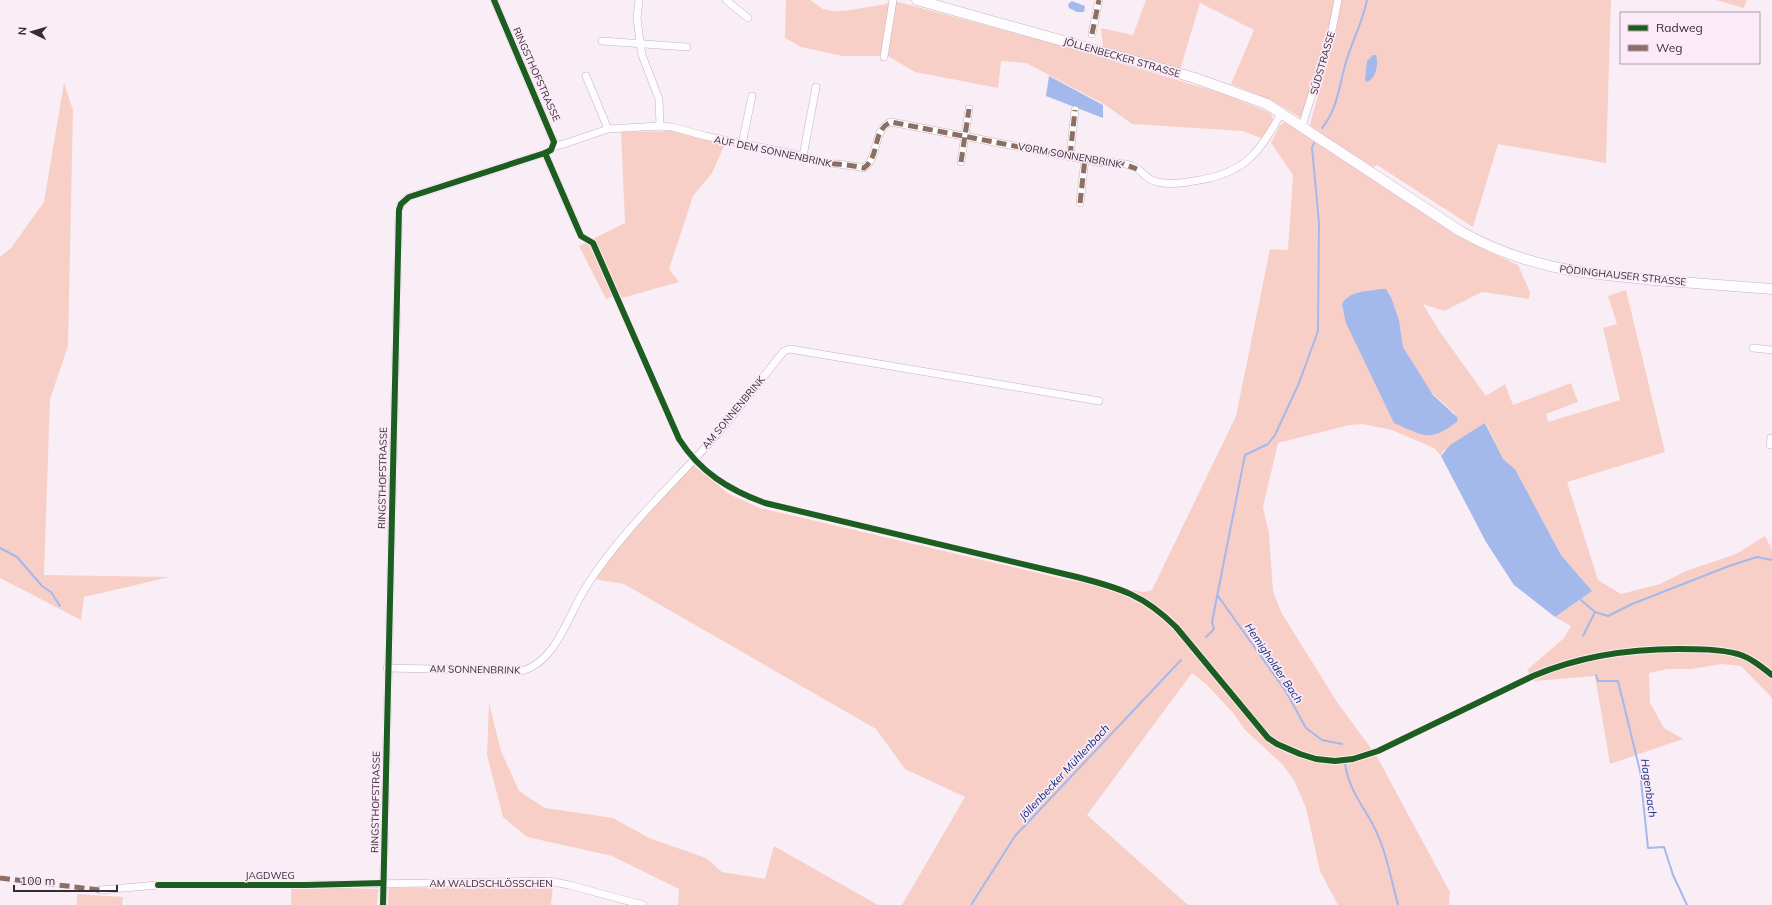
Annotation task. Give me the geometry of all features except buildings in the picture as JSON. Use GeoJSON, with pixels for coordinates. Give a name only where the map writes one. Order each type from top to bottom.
{"type":"FeatureCollection","features":[{"type":"Feature","properties":{"kind":"main road","name":"JÖLLENBECKER STRASSE"},"geometry":{"type":"LineString","coordinates":[[917,0],[1195,78],[1267,104],[1318,136]]}},
{"type":"Feature","properties":{"kind":"main road","name":"PÖDINGHAUSER STRASSE"},"geometry":{"type":"LineString","coordinates":[[1318,136],[1460,231],[1486,245],[1523,259],[1549,267],[1576,272],[1772,290]]}},
{"type":"Feature","properties":{"kind":"street","name":"RINGSTHOFSTRASSE"},"geometry":{"type":"LineString","coordinates":[[383,905],[387,668],[399,210],[401,204],[409,198],[545,153],[554,146],[553,135],[494,0]]}},
{"type":"Feature","properties":{"kind":"street"},"geometry":{"type":"LineString","coordinates":[[639,0],[637,18],[640,43],[644,61],[660,98],[660,126]]}},
{"type":"Feature","properties":{"kind":"street"},"geometry":{"type":"LineString","coordinates":[[726,0],[748,18]]}},
{"type":"Feature","properties":{"kind":"street"},"geometry":{"type":"LineString","coordinates":[[884,57],[893,0]]}},
{"type":"Feature","properties":{"kind":"street"},"geometry":{"type":"LineString","coordinates":[[1092,34],[1099,0]]}},
{"type":"Feature","properties":{"kind":"street","name":"SÜDSTRASSE"},"geometry":{"type":"LineString","coordinates":[[1302,126],[1332,30],[1338,0]]}},
{"type":"Feature","properties":{"kind":"street"},"geometry":{"type":"LineString","coordinates":[[602,41],[687,46]]}},
{"type":"Feature","properties":{"kind":"street"},"geometry":{"type":"LineString","coordinates":[[586,76],[608,129]]}},
{"type":"Feature","properties":{"kind":"street"},"geometry":{"type":"LineString","coordinates":[[803,156],[816,87]]}},
{"type":"Feature","properties":{"kind":"street"},"geometry":{"type":"LineString","coordinates":[[742,144],[752,96]]}},
{"type":"Feature","properties":{"kind":"street"},"geometry":{"type":"LineString","coordinates":[[961,162],[969,109]]}},
{"type":"Feature","properties":{"kind":"street"},"geometry":{"type":"LineString","coordinates":[[1070,156],[1074,110]]}},
{"type":"Feature","properties":{"kind":"street","name":"VORM SONNENBRINK"},"geometry":{"type":"LineString","coordinates":[[992,141],[1102,162],[1119,162],[1137,169],[1145,177],[1151,180],[1162,183],[1180,183],[1208,179],[1240,166],[1252,157],[1268,137],[1281,113]]}},
{"type":"Feature","properties":{"kind":"street","name":"AUF DEM SONNENBRINK"},"geometry":{"type":"LineString","coordinates":[[554,146],[608,129],[660,126],[672,127],[742,144],[803,156],[811,160],[835,165],[844,164],[864,168],[871,162],[880,130],[891,122],[992,141]]}},
{"type":"Feature","properties":{"kind":"street"},"geometry":{"type":"LineString","coordinates":[[545,153],[578,229]]}},
{"type":"Feature","properties":{"kind":"street"},"geometry":{"type":"LineString","coordinates":[[1080,204],[1085,159]]}},
{"type":"Feature","properties":{"kind":"street"},"geometry":{"type":"LineString","coordinates":[[1753,348],[1772,350]]}},
{"type":"Feature","properties":{"kind":"street","name":"AM SONNENBRINK"},"geometry":{"type":"LineString","coordinates":[[387,668],[522,670],[542,661],[556,642],[585,588],[602,563],[702,449],[784,351],[790,349],[1099,401]]}},
{"type":"Feature","properties":{"kind":"street","name":"AM WALDSCHLÖSSCHEN"},"geometry":{"type":"LineString","coordinates":[[383,883],[549,881],[644,905]]}},
{"type":"Feature","properties":{"kind":"street","name":"JAGDWEG"},"geometry":{"type":"LineString","coordinates":[[100,890],[161,885],[299,885],[383,883]]}},
{"type":"Feature","properties":{"kind":"shaded area"},"geometry":{"type":"Polygon","coordinates":[[[786,0],[810,0],[823,9],[844,11],[886,4],[891,0],[1037,39],[1224,94],[1271,113],[1273,119],[1263,139],[1243,131],[1132,124],[1104,104],[1026,63],[1001,61],[998,88],[915,72],[888,56],[843,56],[801,47],[785,38],[786,0]]]}},
{"type":"Feature","properties":{"kind":"shaded area"},"geometry":{"type":"Polygon","coordinates":[[[1146,0],[1336,0],[1330,30],[1304,116],[1301,118],[1271,100],[1231,84],[1254,30],[1200,3],[1180,70],[1103,48],[1101,28],[1133,35],[1146,0]]]}},
{"type":"Feature","properties":{"kind":"shaded area"},"geometry":{"type":"Polygon","coordinates":[[[1341,0],[1611,0],[1606,163],[1498,144],[1473,227],[1377,165],[1373,167],[1311,127],[1310,124],[1336,31],[1341,0]]]}},
{"type":"Feature","properties":{"kind":"shaded area"},"geometry":{"type":"Polygon","coordinates":[[[1716,0],[1747,0],[1744,8],[1716,0]]]}},
{"type":"Feature","properties":{"kind":"shaded area"},"geometry":{"type":"Polygon","coordinates":[[[64,83],[73,110],[68,346],[50,399],[44,575],[170,577],[84,597],[81,620],[0,578],[0,257],[11,248],[44,202],[64,83]]]}},
{"type":"Feature","properties":{"kind":"shaded area"},"geometry":{"type":"Polygon","coordinates":[[[1287,121],[1456,235],[1518,265],[1530,292],[1529,299],[1482,292],[1444,311],[1423,304],[1440,332],[1486,396],[1505,384],[1513,405],[1571,383],[1578,402],[1546,414],[1548,422],[1620,400],[1603,328],[1617,324],[1608,296],[1626,290],[1665,452],[1567,482],[1598,580],[1621,594],[1660,584],[1686,571],[1736,554],[1765,536],[1772,550],[1772,698],[1741,666],[1721,664],[1692,669],[1667,669],[1649,673],[1650,703],[1664,728],[1683,739],[1610,764],[1595,676],[1534,681],[1527,670],[1564,638],[1571,626],[1555,617],[1592,591],[1561,555],[1515,469],[1503,459],[1486,423],[1442,452],[1441,456],[1434,448],[1392,430],[1363,424],[1350,425],[1278,443],[1263,507],[1269,534],[1273,591],[1281,612],[1337,702],[1376,755],[1450,892],[1449,905],[1338,905],[1320,871],[1306,808],[1294,780],[1282,764],[1245,730],[1234,714],[1206,684],[1192,673],[1087,815],[1188,905],[902,905],[965,797],[905,769],[876,729],[624,584],[594,579],[604,563],[692,464],[729,494],[760,508],[1068,580],[1144,592],[1152,590],[1236,416],[1270,249],[1288,250],[1293,175],[1271,143],[1280,125],[1287,121]],[[1360,292],[1346,299],[1343,303],[1344,312],[1349,327],[1369,365],[1408,429],[1428,435],[1439,433],[1458,420],[1454,413],[1430,391],[1403,347],[1399,320],[1389,292],[1360,292]]]}},
{"type":"Feature","properties":{"kind":"shaded area"},"geometry":{"type":"Polygon","coordinates":[[[674,131],[725,144],[712,173],[693,196],[669,269],[679,282],[622,298],[620,294],[606,299],[579,246],[625,223],[621,132],[674,131]]]}},
{"type":"Feature","properties":{"kind":"shaded area"},"geometry":{"type":"Polygon","coordinates":[[[489,703],[501,751],[519,791],[545,808],[613,818],[649,838],[706,858],[722,872],[765,879],[774,846],[878,905],[678,905],[679,889],[612,856],[527,837],[503,817],[487,755],[489,703]]]}},
{"type":"Feature","properties":{"kind":"shaded area"},"geometry":{"type":"Polygon","coordinates":[[[553,886],[551,905],[388,905],[389,888],[553,886]]]}},
{"type":"Feature","properties":{"kind":"shaded area"},"geometry":{"type":"Polygon","coordinates":[[[291,888],[378,889],[377,905],[291,905],[291,888]]]}},
{"type":"Feature","properties":{"kind":"shaded area"},"geometry":{"type":"Polygon","coordinates":[[[77,894],[123,897],[122,905],[77,905],[77,894]]]}},
{"type":"Feature","properties":{"kind":"water"},"geometry":{"type":"Polygon","coordinates":[[[1072,1],[1085,6],[1084,12],[1077,12],[1069,8],[1068,4],[1072,1]]]}},
{"type":"Feature","properties":{"kind":"water"},"geometry":{"type":"Polygon","coordinates":[[[1373,55],[1376,55],[1377,66],[1373,78],[1367,82],[1365,80],[1367,61],[1373,55]]]}},
{"type":"Feature","properties":{"kind":"water"},"geometry":{"type":"Polygon","coordinates":[[[1049,76],[1103,105],[1103,118],[1046,96],[1049,76]]]}},
{"type":"Feature","properties":{"kind":"water"},"geometry":{"type":"Polygon","coordinates":[[[1386,289],[1391,297],[1399,320],[1403,347],[1433,395],[1458,418],[1457,422],[1439,433],[1432,435],[1420,434],[1394,423],[1346,323],[1342,305],[1344,300],[1359,292],[1386,289]]]}},
{"type":"Feature","properties":{"kind":"water"},"geometry":{"type":"Polygon","coordinates":[[[1485,423],[1503,459],[1515,469],[1561,555],[1592,591],[1555,617],[1514,585],[1486,542],[1441,456],[1450,445],[1485,423]]]}},
{"type":"Feature","properties":{"kind":"waterway"},"geometry":{"type":"LineString","coordinates":[[1322,128],[1332,112],[1338,95],[1344,68],[1367,0]]}},
{"type":"Feature","properties":{"kind":"waterway"},"geometry":{"type":"LineString","coordinates":[[1206,637],[1214,629],[1212,622],[1245,455],[1268,444],[1275,435],[1299,383],[1318,331],[1319,223],[1312,148],[1314,143]]}},
{"type":"Feature","properties":{"kind":"waterway"},"geometry":{"type":"LineString","coordinates":[[0,548],[17,557],[42,586],[51,592],[60,606]]}},
{"type":"Feature","properties":{"kind":"waterway"},"geometry":{"type":"LineString","coordinates":[[1595,612],[1608,616],[1632,604],[1729,566],[1757,557],[1772,560]]}},
{"type":"Feature","properties":{"kind":"waterway","name":"Hemigholder Bach"},"geometry":{"type":"LineString","coordinates":[[1218,596],[1285,690],[1306,728],[1322,740],[1342,744]]}},
{"type":"Feature","properties":{"kind":"waterway","name":"Hagenbach"},"geometry":{"type":"LineString","coordinates":[[1581,600],[1595,612],[1583,636]]}},
{"type":"Feature","properties":{"kind":"waterway","name":"Jöllenbecker Mühlenbach"},"geometry":{"type":"LineString","coordinates":[[971,905],[1015,836],[1181,660]]}},
{"type":"Feature","properties":{"kind":"waterway","name":"Hagenbach"},"geometry":{"type":"LineString","coordinates":[[1596,675],[1598,681],[1618,681],[1640,771],[1648,848],[1664,847],[1673,875],[1687,905]]}},
{"type":"Feature","properties":{"kind":"waterway","name":"Hemigholder Bach"},"geometry":{"type":"LineString","coordinates":[[1345,764],[1352,788],[1378,834],[1388,864],[1398,905]]}},
{"type":"Feature","properties":{"kind":"marked path"},"geometry":{"type":"LineString","coordinates":[[1092,34],[1099,0]]}},
{"type":"Feature","properties":{"kind":"marked path"},"geometry":{"type":"LineString","coordinates":[[961,162],[969,109]]}},
{"type":"Feature","properties":{"kind":"marked path"},"geometry":{"type":"LineString","coordinates":[[1070,156],[1075,110]]}},
{"type":"Feature","properties":{"kind":"marked path"},"geometry":{"type":"LineString","coordinates":[[803,156],[818,161],[864,168],[873,157],[881,131],[891,122],[1102,163],[1119,162],[1137,169]]}},
{"type":"Feature","properties":{"kind":"marked path"},"geometry":{"type":"LineString","coordinates":[[1080,203],[1085,159]]}},
{"type":"Feature","properties":{"kind":"marked path"},"geometry":{"type":"LineString","coordinates":[[0,878],[100,890]]}},
{"type":"Feature","properties":{"kind":"cycle path"},"geometry":{"type":"LineString","coordinates":[[383,905],[399,210],[401,204],[409,197],[545,153],[551,150],[554,142],[494,0]]}},
{"type":"Feature","properties":{"kind":"cycle path"},"geometry":{"type":"LineString","coordinates":[[545,153],[581,236],[593,243],[679,439],[696,461],[716,478],[739,492],[765,503],[1077,577],[1131,594],[1153,607],[1176,627],[1268,738],[1277,744],[1300,754],[1316,759],[1335,761],[1353,759],[1378,751],[1533,676],[1568,663],[1604,655],[1659,649],[1701,649],[1723,651],[1738,654],[1747,658],[1772,675]]}},
{"type":"Feature","properties":{"kind":"cycle path"},"geometry":{"type":"LineString","coordinates":[[158,885],[306,885],[383,883]]}}]}
